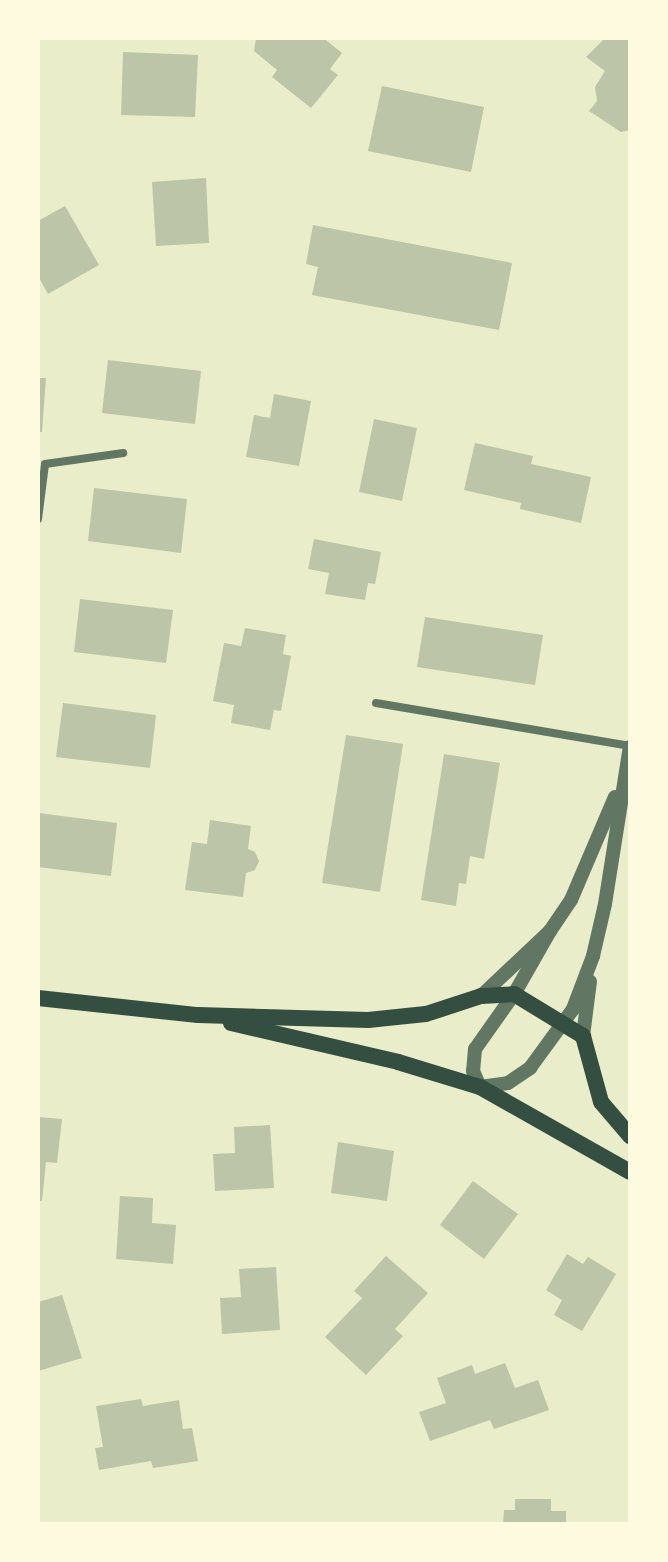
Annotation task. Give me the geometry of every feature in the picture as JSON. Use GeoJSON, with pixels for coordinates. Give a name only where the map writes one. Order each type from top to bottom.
{"type":"FeatureCollection","features":[{"type":"Feature","properties":{"kind":"main road"},"geometry":{"type":"LineString","coordinates":[[38,998],[198,1015],[368,1020],[426,1014],[481,996],[514,994],[583,1036],[601,1102],[630,1136]]}},
{"type":"Feature","properties":{"kind":"main road"},"geometry":{"type":"LineString","coordinates":[[198,1015],[398,1062],[480,1087],[630,1172]]}},
{"type":"Feature","properties":{"kind":"street"},"geometry":{"type":"LineString","coordinates":[[38,519],[42,464],[123,453]]}},
{"type":"Feature","properties":{"kind":"street"},"geometry":{"type":"LineString","coordinates":[[376,703],[630,746],[605,904],[593,956],[583,1036]]}},
{"type":"Feature","properties":{"kind":"street"},"geometry":{"type":"LineString","coordinates":[[593,956],[565,1023],[530,1068],[508,1083],[480,1087],[473,1071],[475,1049],[514,994],[571,900],[623,779]]}},
{"type":"Feature","properties":{"kind":"street"},"geometry":{"type":"LineString","coordinates":[[481,996],[550,931]]}},
{"type":"Feature","properties":{"kind":"building"},"geometry":{"type":"Polygon","coordinates":[[[256,38],[323,38],[342,53],[330,69],[338,75],[311,108],[272,77],[277,70],[254,51],[256,38]]]}},
{"type":"Feature","properties":{"kind":"building"},"geometry":{"type":"Polygon","coordinates":[[[605,38],[630,38],[630,130],[621,132],[589,111],[597,101],[595,87],[605,71],[586,57],[605,38]]]}},
{"type":"Feature","properties":{"kind":"building"},"geometry":{"type":"Polygon","coordinates":[[[123,52],[198,55],[195,117],[121,115],[123,52]]]}},
{"type":"Feature","properties":{"kind":"building"},"geometry":{"type":"Polygon","coordinates":[[[382,86],[484,107],[471,172],[368,151],[382,86]]]}},
{"type":"Feature","properties":{"kind":"building"},"geometry":{"type":"Polygon","coordinates":[[[206,178],[209,243],[156,246],[152,182],[206,178]]]}},
{"type":"Feature","properties":{"kind":"building"},"geometry":{"type":"Polygon","coordinates":[[[65,206],[99,265],[48,294],[38,276],[38,221],[65,206]]]}},
{"type":"Feature","properties":{"kind":"building"},"geometry":{"type":"Polygon","coordinates":[[[313,225],[512,263],[499,330],[312,295],[318,267],[306,264],[313,225]]]}},
{"type":"Feature","properties":{"kind":"building"},"geometry":{"type":"Polygon","coordinates":[[[108,360],[201,371],[195,424],[102,413],[108,360]]]}},
{"type":"Feature","properties":{"kind":"building"},"geometry":{"type":"Polygon","coordinates":[[[38,378],[46,378],[42,432],[38,432],[38,378]]]}},
{"type":"Feature","properties":{"kind":"building"},"geometry":{"type":"Polygon","coordinates":[[[274,394],[311,401],[299,466],[246,457],[254,415],[270,418],[274,394]]]}},
{"type":"Feature","properties":{"kind":"building"},"geometry":{"type":"Polygon","coordinates":[[[374,419],[417,428],[402,501],[359,492],[374,419]]]}},
{"type":"Feature","properties":{"kind":"building"},"geometry":{"type":"Polygon","coordinates":[[[475,443],[533,456],[531,464],[591,477],[581,523],[520,509],[521,503],[464,490],[475,443]]]}},
{"type":"Feature","properties":{"kind":"building"},"geometry":{"type":"Polygon","coordinates":[[[94,488],[187,499],[181,553],[88,541],[94,488]]]}},
{"type":"Feature","properties":{"kind":"building"},"geometry":{"type":"Polygon","coordinates":[[[314,539],[381,552],[375,584],[368,583],[365,600],[325,594],[329,573],[308,569],[314,539]]]}},
{"type":"Feature","properties":{"kind":"building"},"geometry":{"type":"Polygon","coordinates":[[[80,599],[173,610],[166,663],[74,652],[80,599]]]}},
{"type":"Feature","properties":{"kind":"building"},"geometry":{"type":"Polygon","coordinates":[[[425,617],[543,635],[535,685],[417,667],[425,617]]]}},
{"type":"Feature","properties":{"kind":"building"},"geometry":{"type":"Polygon","coordinates":[[[245,628],[286,635],[283,654],[291,656],[281,711],[274,710],[270,730],[231,723],[234,705],[213,701],[224,643],[241,646],[245,628]]]}},
{"type":"Feature","properties":{"kind":"building"},"geometry":{"type":"Polygon","coordinates":[[[63,703],[156,715],[150,768],[56,757],[63,703]]]}},
{"type":"Feature","properties":{"kind":"building"},"geometry":{"type":"Polygon","coordinates":[[[346,735],[403,744],[380,892],[322,883],[346,735]]]}},
{"type":"Feature","properties":{"kind":"building"},"geometry":{"type":"Polygon","coordinates":[[[444,754],[500,763],[484,859],[470,856],[466,884],[459,883],[456,906],[421,900],[444,754]]]}},
{"type":"Feature","properties":{"kind":"building"},"geometry":{"type":"Polygon","coordinates":[[[38,813],[117,823],[111,876],[38,867],[38,813]]]}},
{"type":"Feature","properties":{"kind":"building"},"geometry":{"type":"Polygon","coordinates":[[[210,820],[251,826],[248,849],[255,852],[259,861],[255,870],[246,873],[243,897],[185,890],[192,842],[207,844],[210,820]]]}},
{"type":"Feature","properties":{"kind":"building"},"geometry":{"type":"Polygon","coordinates":[[[38,1117],[62,1119],[57,1163],[46,1162],[42,1201],[38,1201],[38,1117]]]}},
{"type":"Feature","properties":{"kind":"building"},"geometry":{"type":"Polygon","coordinates":[[[270,1125],[274,1188],[215,1191],[213,1154],[235,1153],[234,1127],[270,1125]]]}},
{"type":"Feature","properties":{"kind":"building"},"geometry":{"type":"Polygon","coordinates":[[[338,1142],[394,1151],[387,1201],[331,1193],[338,1142]]]}},
{"type":"Feature","properties":{"kind":"building"},"geometry":{"type":"Polygon","coordinates":[[[473,1181],[518,1214],[484,1259],[440,1225],[473,1181]]]}},
{"type":"Feature","properties":{"kind":"building"},"geometry":{"type":"Polygon","coordinates":[[[120,1196],[153,1198],[152,1223],[176,1225],[173,1264],[116,1259],[120,1196]]]}},
{"type":"Feature","properties":{"kind":"building"},"geometry":{"type":"Polygon","coordinates":[[[567,1254],[583,1264],[588,1257],[616,1274],[582,1331],[554,1315],[562,1300],[546,1290],[567,1254]]]}},
{"type":"Feature","properties":{"kind":"building"},"geometry":{"type":"Polygon","coordinates":[[[386,1256],[428,1293],[395,1329],[403,1336],[366,1375],[325,1337],[362,1298],[354,1291],[386,1256]]]}},
{"type":"Feature","properties":{"kind":"building"},"geometry":{"type":"Polygon","coordinates":[[[276,1267],[280,1330],[222,1334],[220,1298],[241,1297],[239,1269],[276,1267]]]}},
{"type":"Feature","properties":{"kind":"building"},"geometry":{"type":"Polygon","coordinates":[[[62,1295],[82,1358],[38,1371],[38,1302],[62,1295]]]}},
{"type":"Feature","properties":{"kind":"building"},"geometry":{"type":"Polygon","coordinates":[[[505,1363],[515,1388],[538,1380],[549,1410],[494,1429],[490,1420],[430,1441],[419,1412],[446,1403],[437,1378],[472,1365],[475,1374],[505,1363]]]}},
{"type":"Feature","properties":{"kind":"building"},"geometry":{"type":"Polygon","coordinates":[[[141,1399],[143,1406],[179,1400],[183,1429],[192,1428],[198,1461],[153,1468],[151,1461],[99,1470],[95,1448],[103,1447],[96,1406],[141,1399]]]}},
{"type":"Feature","properties":{"kind":"building"},"geometry":{"type":"Polygon","coordinates":[[[515,1499],[551,1499],[551,1511],[566,1511],[566,1524],[503,1524],[504,1510],[515,1510],[515,1499]]]}}]}
